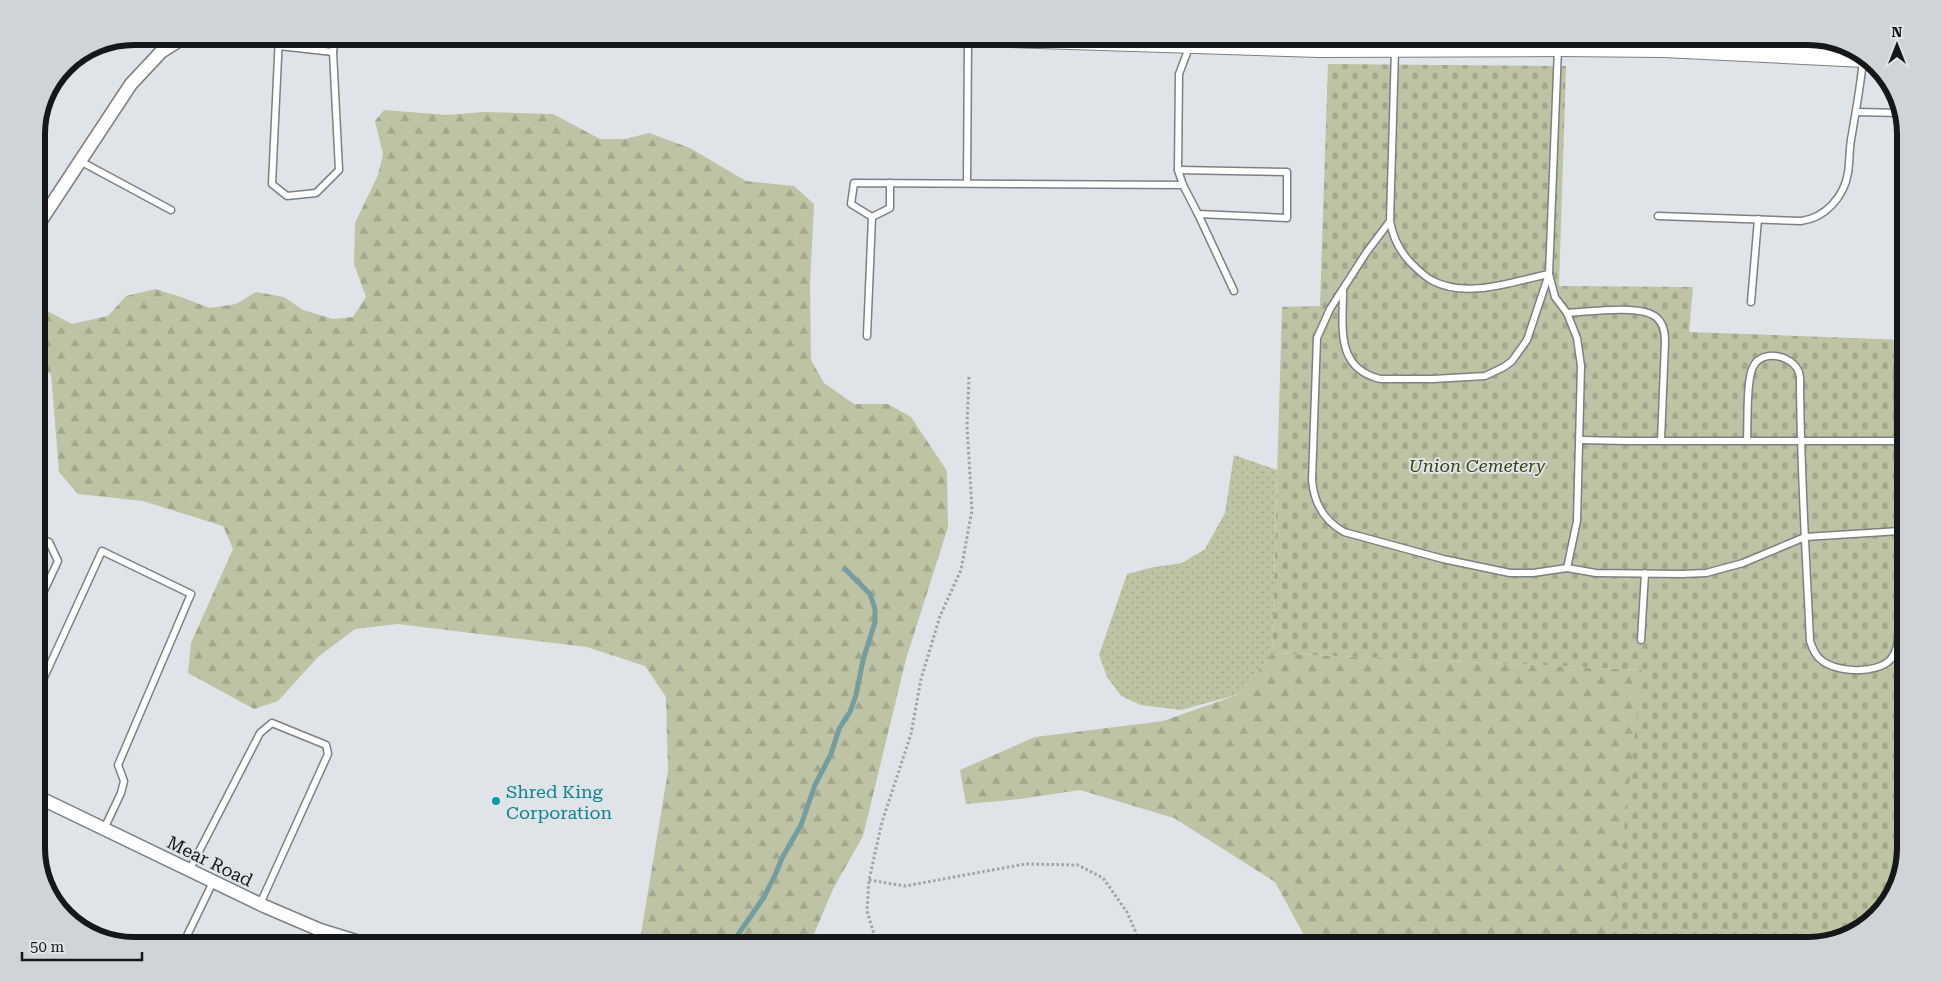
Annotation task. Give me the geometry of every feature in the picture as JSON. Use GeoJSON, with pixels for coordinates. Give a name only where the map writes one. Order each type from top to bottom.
{"type":"FeatureCollection","features":[{"type":"Feature","properties":{"kind":"main road"},"geometry":{"type":"LineString","coordinates":[[1271,45],[1320,48],[1432,45]]}},
{"type":"Feature","properties":{"kind":"main road"},"geometry":{"type":"LineString","coordinates":[[1486,45],[1558,47],[1600,45]]}},
{"type":"Feature","properties":{"kind":"main road"},"geometry":{"type":"LineString","coordinates":[[1702,45],[1852,57]]}},
{"type":"Feature","properties":{"kind":"street"},"geometry":{"type":"LineString","coordinates":[[45,214],[127,90],[140,73],[161,52],[172,45]]}},
{"type":"Feature","properties":{"kind":"street","name":"Mear Road"},"geometry":{"type":"LineString","coordinates":[[45,800],[212,882],[332,937]]}},
{"type":"Feature","properties":{"kind":"lane"},"geometry":{"type":"LineString","coordinates":[[333,52],[279,46],[272,184],[287,196],[316,193],[339,170],[334,45]]}},
{"type":"Feature","properties":{"kind":"lane"},"geometry":{"type":"LineString","coordinates":[[967,183],[968,45]]}},
{"type":"Feature","properties":{"kind":"lane"},"geometry":{"type":"LineString","coordinates":[[1188,45],[1179,74],[1178,170],[1183,185],[1234,292]]}},
{"type":"Feature","properties":{"kind":"lane"},"geometry":{"type":"LineString","coordinates":[[1395,47],[1390,221],[1394,240],[1409,261],[1422,274],[1444,286],[1478,288],[1549,274]]}},
{"type":"Feature","properties":{"kind":"lane"},"geometry":{"type":"LineString","coordinates":[[1343,290],[1344,343],[1348,356],[1357,369],[1372,377],[1470,378],[1495,372],[1519,354],[1532,326],[1549,274],[1558,47]]}},
{"type":"Feature","properties":{"kind":"lane"},"geometry":{"type":"LineString","coordinates":[[1658,216],[1810,220],[1818,217],[1832,206],[1848,174],[1851,135],[1863,64]]}},
{"type":"Feature","properties":{"kind":"lane"},"geometry":{"type":"LineString","coordinates":[[1856,112],[1894,113]]}},
{"type":"Feature","properties":{"kind":"lane"},"geometry":{"type":"LineString","coordinates":[[80,161],[171,210]]}},
{"type":"Feature","properties":{"kind":"lane"},"geometry":{"type":"LineString","coordinates":[[1178,170],[1287,172],[1287,218],[1198,214]]}},
{"type":"Feature","properties":{"kind":"lane"},"geometry":{"type":"LineString","coordinates":[[872,217],[851,204],[854,183],[1183,185]]}},
{"type":"Feature","properties":{"kind":"lane"},"geometry":{"type":"LineString","coordinates":[[872,217],[890,208],[890,183]]}},
{"type":"Feature","properties":{"kind":"lane"},"geometry":{"type":"LineString","coordinates":[[867,336],[872,217]]}},
{"type":"Feature","properties":{"kind":"lane"},"geometry":{"type":"LineString","coordinates":[[1752,302],[1758,219]]}},
{"type":"Feature","properties":{"kind":"lane"},"geometry":{"type":"LineString","coordinates":[[1390,221],[1366,253],[1330,309],[1320,329],[1315,348],[1312,480],[1315,500],[1326,519],[1334,526],[1353,536],[1443,559],[1521,574],[1568,568],[1588,572],[1690,574],[1720,570],[1742,563],[1804,537],[1897,536]]}},
{"type":"Feature","properties":{"kind":"lane"},"geometry":{"type":"LineString","coordinates":[[1549,274],[1555,296],[1567,313],[1580,352],[1580,440],[1577,521],[1568,568]]}},
{"type":"Feature","properties":{"kind":"lane"},"geometry":{"type":"LineString","coordinates":[[1567,313],[1638,310],[1656,317],[1661,323],[1664,328],[1665,342],[1661,440]]}},
{"type":"Feature","properties":{"kind":"lane"},"geometry":{"type":"LineString","coordinates":[[1747,440],[1752,368],[1758,361],[1770,357],[1788,359],[1798,369],[1800,377],[1800,441],[1804,537],[1810,641],[1813,650],[1819,659],[1831,666],[1856,670],[1881,666],[1891,658],[1897,645]]}},
{"type":"Feature","properties":{"kind":"lane"},"geometry":{"type":"LineString","coordinates":[[1580,440],[1624,442],[1661,440],[1897,441]]}},
{"type":"Feature","properties":{"kind":"lane"},"geometry":{"type":"LineString","coordinates":[[45,540],[50,542],[58,561],[45,589]]}},
{"type":"Feature","properties":{"kind":"lane"},"geometry":{"type":"LineString","coordinates":[[45,675],[102,551],[191,594],[118,765],[124,781],[121,793],[104,829]]}},
{"type":"Feature","properties":{"kind":"lane"},"geometry":{"type":"LineString","coordinates":[[1641,640],[1645,573]]}},
{"type":"Feature","properties":{"kind":"lane"},"geometry":{"type":"LineString","coordinates":[[189,871],[260,733],[272,723],[326,745],[328,754],[260,904]]}},
{"type":"Feature","properties":{"kind":"lane"},"geometry":{"type":"LineString","coordinates":[[186,937],[212,882]]}},
{"type":"Feature","properties":{"kind":"path"},"geometry":{"type":"LineString","coordinates":[[875,937],[867,911],[869,880],[882,822],[911,734],[921,679],[940,616],[962,570],[972,510],[967,425],[969,376]]}},
{"type":"Feature","properties":{"kind":"path"},"geometry":{"type":"LineString","coordinates":[[869,880],[905,886],[1025,864],[1078,864],[1103,878],[1127,912],[1138,937]]}},
{"type":"Feature","properties":{"kind":"green space","name":"Union Cemetery"},"geometry":{"type":"Polygon","coordinates":[[[1328,64],[1566,66],[1559,286],[1693,287],[1689,332],[1897,340],[1897,848],[1895,865],[1888,887],[1875,907],[1867,915],[1842,930],[1831,934],[1808,937],[1612,937],[1642,670],[1272,653],[1282,307],[1320,306],[1328,64]]]}},
{"type":"Feature","properties":{"kind":"green space"},"geometry":{"type":"Polygon","coordinates":[[[384,110],[447,115],[483,112],[553,114],[600,139],[625,139],[649,133],[690,148],[746,181],[794,186],[814,204],[810,285],[811,360],[824,383],[854,404],[888,404],[911,417],[947,471],[948,527],[906,659],[863,836],[833,889],[813,937],[640,937],[668,771],[666,697],[645,666],[587,647],[398,624],[355,629],[318,657],[278,701],[254,709],[188,673],[191,643],[233,549],[223,526],[143,501],[78,494],[59,472],[51,374],[45,371],[45,309],[72,324],[108,316],[126,296],[155,289],[210,308],[236,304],[256,292],[284,297],[303,310],[333,319],[353,317],[366,297],[354,264],[355,223],[378,175],[383,154],[375,121],[384,110]]]}},
{"type":"Feature","properties":{"kind":"green space"},"geometry":{"type":"Polygon","coordinates":[[[1234,455],[1277,470],[1272,653],[1240,694],[1181,710],[1141,705],[1121,696],[1107,677],[1099,655],[1127,574],[1154,567],[1182,563],[1205,549],[1225,513],[1234,455]]]}},
{"type":"Feature","properties":{"kind":"green space"},"geometry":{"type":"Polygon","coordinates":[[[1272,653],[1642,670],[1897,842],[1895,865],[1888,887],[1875,907],[1867,915],[1842,930],[1819,936],[1305,937],[1275,882],[1174,818],[1080,790],[1020,799],[966,804],[960,770],[1035,737],[1163,721],[1240,694],[1272,653]]]}},
{"type":"Feature","properties":{"kind":"waterway"},"geometry":{"type":"LineString","coordinates":[[737,937],[764,897],[782,858],[801,825],[815,785],[831,754],[839,729],[850,712],[856,695],[863,660],[875,622],[875,609],[870,594],[845,569]]}},
{"type":"Feature","properties":{"kind":"place","name":"Shred King Corporation"},"geometry":{"type":"Point","coordinates":[496,801]}}]}
